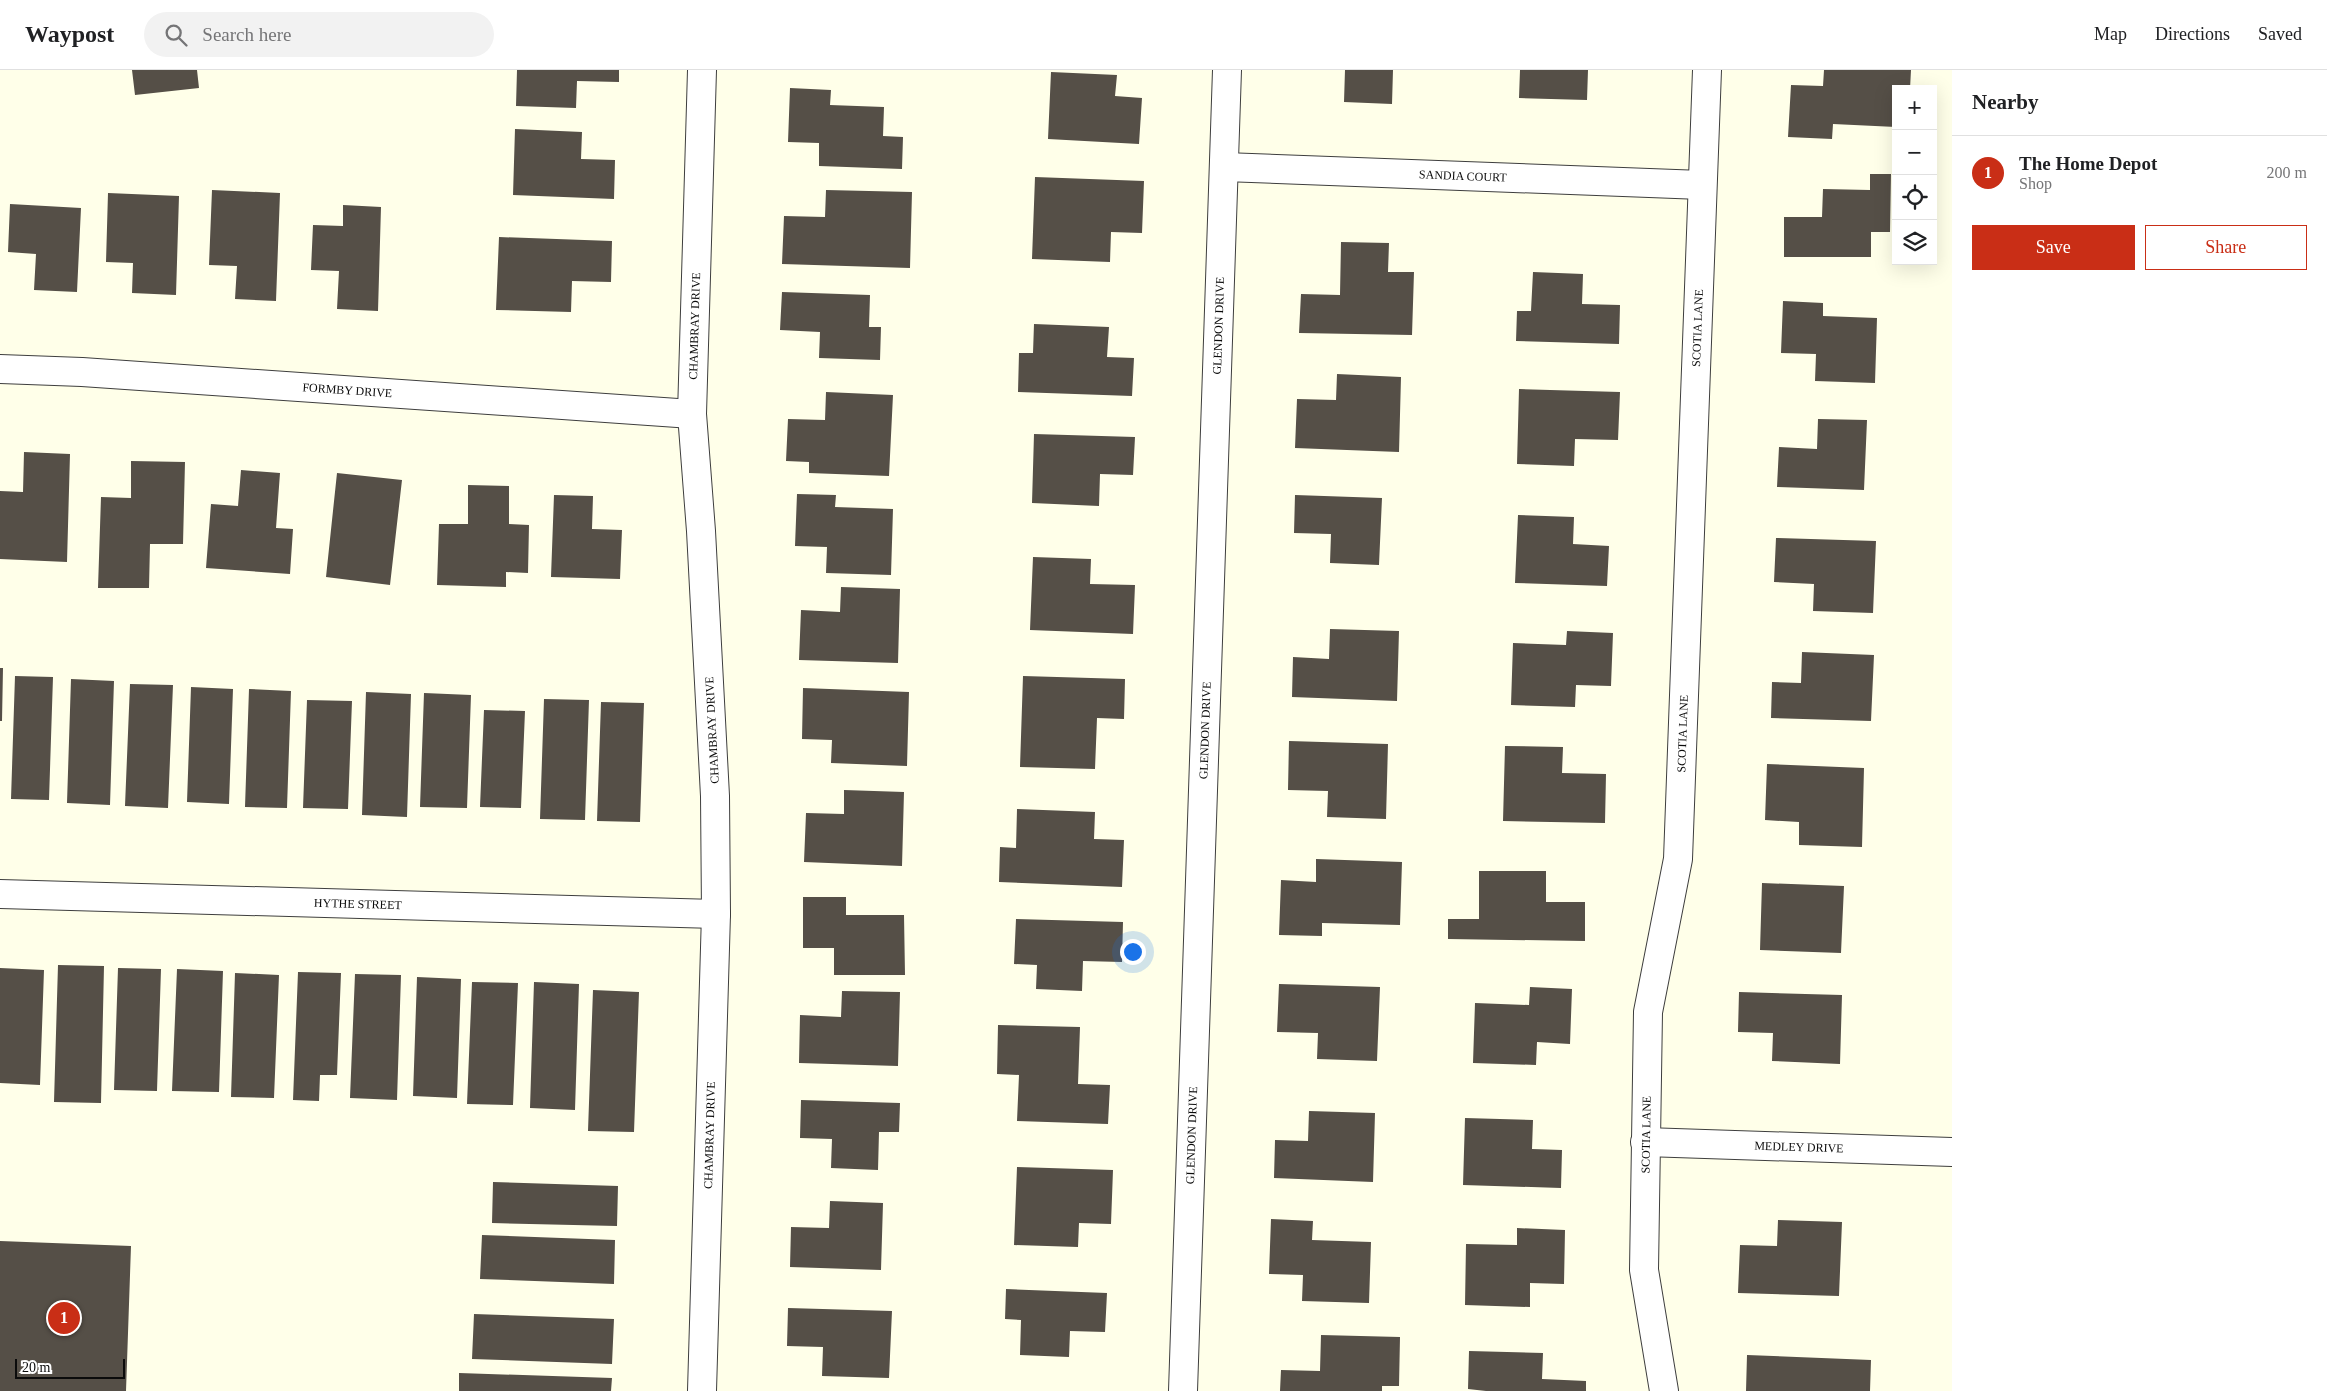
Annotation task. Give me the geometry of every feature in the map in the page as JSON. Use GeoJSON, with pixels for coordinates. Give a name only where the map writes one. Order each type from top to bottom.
{"type":"FeatureCollection","features":[{"type":"Feature","properties":{"kind":"street","name":"CHAMBRAY DRIVE"},"geometry":{"type":"LineString","coordinates":[[702,70],[692,414],[701,531],[715,796],[716,914],[702,1391]]}},
{"type":"Feature","properties":{"kind":"street","name":"GLENDON DRIVE"},"geometry":{"type":"LineString","coordinates":[[1183,1391],[1227,70]]}},
{"type":"Feature","properties":{"kind":"street","name":"SCOTIA LANE"},"geometry":{"type":"LineString","coordinates":[[1664,1391],[1644,1270],[1648,1012],[1678,859],[1707,70]]}},
{"type":"Feature","properties":{"kind":"street","name":"SANDIA COURT"},"geometry":{"type":"LineString","coordinates":[[1224,167],[1702,184]]}},
{"type":"Feature","properties":{"kind":"street","name":"FORMBY DRIVE"},"geometry":{"type":"LineString","coordinates":[[0,369],[82,372],[692,414]]}},
{"type":"Feature","properties":{"kind":"street","name":"HYTHE STREET"},"geometry":{"type":"LineString","coordinates":[[0,894],[716,914]]}},
{"type":"Feature","properties":{"kind":"street","name":"MEDLEY DRIVE"},"geometry":{"type":"LineString","coordinates":[[1645,1142],[1952,1152]]}},
{"type":"Feature","properties":{"kind":"building"},"geometry":{"type":"Polygon","coordinates":[[[132,70],[197,70],[199,88],[135,95],[132,70]]]}},
{"type":"Feature","properties":{"kind":"building"},"geometry":{"type":"Polygon","coordinates":[[[517,70],[619,70],[619,82],[577,81],[576,108],[516,106],[517,70]]]}},
{"type":"Feature","properties":{"kind":"building"},"geometry":{"type":"Polygon","coordinates":[[[1345,70],[1393,70],[1392,104],[1344,102],[1345,70]]]}},
{"type":"Feature","properties":{"kind":"building"},"geometry":{"type":"Polygon","coordinates":[[[1520,70],[1588,70],[1587,100],[1519,98],[1520,70]]]}},
{"type":"Feature","properties":{"kind":"building"},"geometry":{"type":"Polygon","coordinates":[[[1824,70],[1911,70],[1910,85],[1892,85],[1892,127],[1833,124],[1832,139],[1788,137],[1791,85],[1823,86],[1824,70]]]}},
{"type":"Feature","properties":{"kind":"building"},"geometry":{"type":"Polygon","coordinates":[[[1051,72],[1117,75],[1115,96],[1142,98],[1139,144],[1048,139],[1051,72]]]}},
{"type":"Feature","properties":{"kind":"building"},"geometry":{"type":"Polygon","coordinates":[[[790,88],[831,90],[830,105],[884,107],[883,136],[903,137],[902,169],[819,166],[819,143],[788,142],[790,88]]]}},
{"type":"Feature","properties":{"kind":"building"},"geometry":{"type":"Polygon","coordinates":[[[515,129],[582,132],[581,159],[615,160],[614,199],[513,195],[515,129]]]}},
{"type":"Feature","properties":{"kind":"building"},"geometry":{"type":"Polygon","coordinates":[[[1870,174],[1891,174],[1890,232],[1871,232],[1871,257],[1784,257],[1784,217],[1822,217],[1823,189],[1870,190],[1870,174]]]}},
{"type":"Feature","properties":{"kind":"building"},"geometry":{"type":"Polygon","coordinates":[[[1035,177],[1144,181],[1142,233],[1111,232],[1110,262],[1032,259],[1035,177]]]}},
{"type":"Feature","properties":{"kind":"building"},"geometry":{"type":"Polygon","coordinates":[[[212,190],[280,193],[276,301],[235,299],[237,266],[209,265],[212,190]]]}},
{"type":"Feature","properties":{"kind":"building"},"geometry":{"type":"Polygon","coordinates":[[[826,190],[912,192],[910,268],[782,264],[784,216],[825,217],[826,190]]]}},
{"type":"Feature","properties":{"kind":"building"},"geometry":{"type":"Polygon","coordinates":[[[108,193],[179,196],[176,295],[132,293],[133,263],[106,262],[108,193]]]}},
{"type":"Feature","properties":{"kind":"building"},"geometry":{"type":"Polygon","coordinates":[[[10,204],[81,208],[77,292],[34,290],[36,254],[8,252],[10,204]]]}},
{"type":"Feature","properties":{"kind":"building"},"geometry":{"type":"Polygon","coordinates":[[[343,205],[381,207],[378,311],[337,309],[339,271],[311,270],[313,225],[343,226],[343,205]]]}},
{"type":"Feature","properties":{"kind":"building"},"geometry":{"type":"Polygon","coordinates":[[[499,237],[612,241],[611,282],[572,281],[571,312],[496,310],[499,237]]]}},
{"type":"Feature","properties":{"kind":"building"},"geometry":{"type":"Polygon","coordinates":[[[1341,242],[1389,243],[1388,272],[1414,272],[1412,335],[1299,333],[1301,294],[1340,295],[1341,242]]]}},
{"type":"Feature","properties":{"kind":"building"},"geometry":{"type":"Polygon","coordinates":[[[1533,272],[1583,274],[1582,304],[1620,305],[1619,344],[1516,341],[1517,311],[1531,311],[1533,272]]]}},
{"type":"Feature","properties":{"kind":"building"},"geometry":{"type":"Polygon","coordinates":[[[782,292],[870,295],[869,327],[881,327],[880,360],[819,358],[820,332],[780,330],[782,292]]]}},
{"type":"Feature","properties":{"kind":"building"},"geometry":{"type":"Polygon","coordinates":[[[1783,301],[1823,303],[1823,316],[1877,318],[1875,383],[1815,381],[1816,354],[1781,353],[1783,301]]]}},
{"type":"Feature","properties":{"kind":"building"},"geometry":{"type":"Polygon","coordinates":[[[1034,324],[1109,327],[1107,357],[1134,358],[1132,396],[1018,392],[1019,353],[1033,353],[1034,324]]]}},
{"type":"Feature","properties":{"kind":"building"},"geometry":{"type":"Polygon","coordinates":[[[1337,374],[1401,377],[1399,452],[1295,448],[1297,399],[1336,400],[1337,374]]]}},
{"type":"Feature","properties":{"kind":"building"},"geometry":{"type":"Polygon","coordinates":[[[1519,389],[1620,392],[1618,440],[1575,439],[1574,466],[1517,464],[1519,389]]]}},
{"type":"Feature","properties":{"kind":"building"},"geometry":{"type":"Polygon","coordinates":[[[826,392],[893,395],[889,476],[809,473],[809,462],[786,461],[788,419],[825,420],[826,392]]]}},
{"type":"Feature","properties":{"kind":"building"},"geometry":{"type":"Polygon","coordinates":[[[1818,419],[1867,420],[1864,490],[1777,487],[1779,447],[1817,449],[1818,419]]]}},
{"type":"Feature","properties":{"kind":"building"},"geometry":{"type":"Polygon","coordinates":[[[1034,434],[1135,437],[1133,475],[1100,474],[1099,506],[1032,503],[1034,434]]]}},
{"type":"Feature","properties":{"kind":"building"},"geometry":{"type":"Polygon","coordinates":[[[24,452],[70,454],[67,562],[0,559],[0,491],[23,492],[24,452]]]}},
{"type":"Feature","properties":{"kind":"building"},"geometry":{"type":"Polygon","coordinates":[[[131,461],[185,462],[183,544],[150,544],[149,588],[98,588],[101,497],[131,498],[131,461]]]}},
{"type":"Feature","properties":{"kind":"building"},"geometry":{"type":"Polygon","coordinates":[[[241,470],[280,473],[276,528],[293,529],[290,574],[206,568],[211,504],[238,506],[241,470]]]}},
{"type":"Feature","properties":{"kind":"building"},"geometry":{"type":"Polygon","coordinates":[[[337,473],[402,480],[390,585],[326,577],[337,473]]]}},
{"type":"Feature","properties":{"kind":"building"},"geometry":{"type":"Polygon","coordinates":[[[468,485],[509,486],[509,524],[529,525],[528,573],[506,572],[506,587],[437,585],[439,524],[468,524],[468,485]]]}},
{"type":"Feature","properties":{"kind":"building"},"geometry":{"type":"Polygon","coordinates":[[[797,494],[836,495],[835,507],[893,509],[891,575],[826,573],[827,547],[795,546],[797,494]]]}},
{"type":"Feature","properties":{"kind":"building"},"geometry":{"type":"Polygon","coordinates":[[[554,495],[593,496],[592,529],[622,530],[620,579],[551,577],[554,495]]]}},
{"type":"Feature","properties":{"kind":"building"},"geometry":{"type":"Polygon","coordinates":[[[1295,495],[1382,498],[1379,565],[1330,563],[1331,534],[1294,533],[1295,495]]]}},
{"type":"Feature","properties":{"kind":"building"},"geometry":{"type":"Polygon","coordinates":[[[1518,515],[1574,517],[1573,544],[1609,546],[1607,586],[1515,583],[1518,515]]]}},
{"type":"Feature","properties":{"kind":"building"},"geometry":{"type":"Polygon","coordinates":[[[1776,538],[1876,541],[1873,613],[1813,611],[1814,584],[1774,582],[1776,538]]]}},
{"type":"Feature","properties":{"kind":"building"},"geometry":{"type":"Polygon","coordinates":[[[1033,557],[1091,559],[1090,584],[1135,585],[1133,634],[1030,630],[1033,557]]]}},
{"type":"Feature","properties":{"kind":"building"},"geometry":{"type":"Polygon","coordinates":[[[841,587],[900,589],[898,663],[799,660],[801,610],[840,612],[841,587]]]}},
{"type":"Feature","properties":{"kind":"building"},"geometry":{"type":"Polygon","coordinates":[[[1330,629],[1399,631],[1397,701],[1292,697],[1293,657],[1329,659],[1330,629]]]}},
{"type":"Feature","properties":{"kind":"building"},"geometry":{"type":"Polygon","coordinates":[[[1567,631],[1613,633],[1611,686],[1576,685],[1575,707],[1511,705],[1513,643],[1566,645],[1567,631]]]}},
{"type":"Feature","properties":{"kind":"building"},"geometry":{"type":"Polygon","coordinates":[[[1802,652],[1874,655],[1871,721],[1771,718],[1772,682],[1801,683],[1802,652]]]}},
{"type":"Feature","properties":{"kind":"building"},"geometry":{"type":"Polygon","coordinates":[[[0,668],[3,668],[2,721],[0,721],[0,668]]]}},
{"type":"Feature","properties":{"kind":"building"},"geometry":{"type":"Polygon","coordinates":[[[15,676],[53,677],[49,800],[11,799],[15,676]]]}},
{"type":"Feature","properties":{"kind":"building"},"geometry":{"type":"Polygon","coordinates":[[[1023,676],[1125,679],[1124,719],[1097,718],[1095,769],[1020,767],[1023,676]]]}},
{"type":"Feature","properties":{"kind":"building"},"geometry":{"type":"Polygon","coordinates":[[[71,679],[114,681],[110,805],[67,803],[71,679]]]}},
{"type":"Feature","properties":{"kind":"building"},"geometry":{"type":"Polygon","coordinates":[[[130,684],[173,685],[168,808],[125,806],[130,684]]]}},
{"type":"Feature","properties":{"kind":"building"},"geometry":{"type":"Polygon","coordinates":[[[191,687],[233,689],[229,804],[187,802],[191,687]]]}},
{"type":"Feature","properties":{"kind":"building"},"geometry":{"type":"Polygon","coordinates":[[[803,688],[909,692],[907,766],[831,763],[832,740],[802,739],[803,688]]]}},
{"type":"Feature","properties":{"kind":"building"},"geometry":{"type":"Polygon","coordinates":[[[249,689],[291,691],[287,808],[245,807],[249,689]]]}},
{"type":"Feature","properties":{"kind":"building"},"geometry":{"type":"Polygon","coordinates":[[[366,692],[411,694],[407,817],[362,815],[366,692]]]}},
{"type":"Feature","properties":{"kind":"building"},"geometry":{"type":"Polygon","coordinates":[[[424,693],[471,695],[467,808],[420,807],[424,693]]]}},
{"type":"Feature","properties":{"kind":"building"},"geometry":{"type":"Polygon","coordinates":[[[544,699],[589,700],[585,820],[540,819],[544,699]]]}},
{"type":"Feature","properties":{"kind":"building"},"geometry":{"type":"Polygon","coordinates":[[[307,700],[352,701],[348,809],[303,808],[307,700]]]}},
{"type":"Feature","properties":{"kind":"building"},"geometry":{"type":"Polygon","coordinates":[[[601,702],[644,703],[640,822],[597,821],[601,702]]]}},
{"type":"Feature","properties":{"kind":"building"},"geometry":{"type":"Polygon","coordinates":[[[484,710],[525,711],[521,808],[480,807],[484,710]]]}},
{"type":"Feature","properties":{"kind":"building"},"geometry":{"type":"Polygon","coordinates":[[[1289,741],[1388,744],[1386,819],[1327,817],[1328,791],[1288,790],[1289,741]]]}},
{"type":"Feature","properties":{"kind":"building"},"geometry":{"type":"Polygon","coordinates":[[[1505,746],[1563,747],[1562,773],[1606,774],[1605,823],[1503,821],[1505,746]]]}},
{"type":"Feature","properties":{"kind":"building"},"geometry":{"type":"Polygon","coordinates":[[[1767,764],[1864,768],[1862,847],[1799,845],[1799,822],[1765,820],[1767,764]]]}},
{"type":"Feature","properties":{"kind":"building"},"geometry":{"type":"Polygon","coordinates":[[[844,790],[904,792],[902,866],[804,862],[806,813],[844,814],[844,790]]]}},
{"type":"Feature","properties":{"kind":"building"},"geometry":{"type":"Polygon","coordinates":[[[1017,809],[1095,812],[1094,839],[1124,840],[1122,887],[999,882],[1000,847],[1016,848],[1017,809]]]}},
{"type":"Feature","properties":{"kind":"building"},"geometry":{"type":"Polygon","coordinates":[[[1316,859],[1402,862],[1400,925],[1322,923],[1322,936],[1279,935],[1281,880],[1316,882],[1316,859]]]}},
{"type":"Feature","properties":{"kind":"building"},"geometry":{"type":"Polygon","coordinates":[[[1479,871],[1546,871],[1546,902],[1585,902],[1585,941],[1448,939],[1448,919],[1479,919],[1479,871]]]}},
{"type":"Feature","properties":{"kind":"building"},"geometry":{"type":"Polygon","coordinates":[[[1762,883],[1844,886],[1841,953],[1760,950],[1762,883]]]}},
{"type":"Feature","properties":{"kind":"building"},"geometry":{"type":"Polygon","coordinates":[[[803,897],[846,897],[846,915],[904,915],[905,975],[834,975],[834,948],[803,948],[803,897]]]}},
{"type":"Feature","properties":{"kind":"building"},"geometry":{"type":"Polygon","coordinates":[[[1016,919],[1123,922],[1122,962],[1083,961],[1082,991],[1036,989],[1037,965],[1014,964],[1016,919]]]}},
{"type":"Feature","properties":{"kind":"building"},"geometry":{"type":"Polygon","coordinates":[[[58,965],[104,966],[101,1103],[54,1102],[58,965]]]}},
{"type":"Feature","properties":{"kind":"building"},"geometry":{"type":"Polygon","coordinates":[[[0,968],[44,970],[40,1085],[0,1083],[0,968]]]}},
{"type":"Feature","properties":{"kind":"building"},"geometry":{"type":"Polygon","coordinates":[[[118,968],[161,969],[157,1091],[114,1090],[118,968]]]}},
{"type":"Feature","properties":{"kind":"building"},"geometry":{"type":"Polygon","coordinates":[[[177,969],[223,971],[219,1092],[172,1091],[177,969]]]}},
{"type":"Feature","properties":{"kind":"building"},"geometry":{"type":"Polygon","coordinates":[[[298,972],[341,973],[337,1075],[320,1075],[319,1101],[293,1100],[298,972]]]}},
{"type":"Feature","properties":{"kind":"building"},"geometry":{"type":"Polygon","coordinates":[[[235,973],[279,975],[274,1098],[231,1097],[235,973]]]}},
{"type":"Feature","properties":{"kind":"building"},"geometry":{"type":"Polygon","coordinates":[[[355,974],[401,975],[397,1100],[350,1098],[355,974]]]}},
{"type":"Feature","properties":{"kind":"building"},"geometry":{"type":"Polygon","coordinates":[[[417,977],[461,979],[457,1098],[413,1096],[417,977]]]}},
{"type":"Feature","properties":{"kind":"building"},"geometry":{"type":"Polygon","coordinates":[[[472,982],[518,983],[513,1105],[467,1104],[472,982]]]}},
{"type":"Feature","properties":{"kind":"building"},"geometry":{"type":"Polygon","coordinates":[[[534,982],[579,984],[575,1110],[530,1108],[534,982]]]}},
{"type":"Feature","properties":{"kind":"building"},"geometry":{"type":"Polygon","coordinates":[[[1279,984],[1380,987],[1377,1061],[1317,1059],[1318,1033],[1277,1032],[1279,984]]]}},
{"type":"Feature","properties":{"kind":"building"},"geometry":{"type":"Polygon","coordinates":[[[1530,987],[1572,989],[1570,1044],[1537,1042],[1536,1065],[1473,1063],[1475,1003],[1529,1005],[1530,987]]]}},
{"type":"Feature","properties":{"kind":"building"},"geometry":{"type":"Polygon","coordinates":[[[593,990],[639,992],[634,1132],[588,1131],[593,990]]]}},
{"type":"Feature","properties":{"kind":"building"},"geometry":{"type":"Polygon","coordinates":[[[842,991],[900,992],[898,1066],[799,1063],[800,1015],[841,1017],[842,991]]]}},
{"type":"Feature","properties":{"kind":"building"},"geometry":{"type":"Polygon","coordinates":[[[1739,992],[1842,995],[1840,1064],[1772,1061],[1773,1033],[1738,1032],[1739,992]]]}},
{"type":"Feature","properties":{"kind":"building"},"geometry":{"type":"Polygon","coordinates":[[[998,1025],[1080,1027],[1078,1084],[1110,1085],[1108,1124],[1017,1121],[1019,1075],[997,1074],[998,1025]]]}},
{"type":"Feature","properties":{"kind":"building"},"geometry":{"type":"Polygon","coordinates":[[[801,1100],[900,1103],[899,1132],[879,1132],[878,1170],[831,1168],[832,1139],[800,1138],[801,1100]]]}},
{"type":"Feature","properties":{"kind":"building"},"geometry":{"type":"Polygon","coordinates":[[[1309,1111],[1375,1113],[1373,1182],[1274,1178],[1275,1140],[1308,1141],[1309,1111]]]}},
{"type":"Feature","properties":{"kind":"building"},"geometry":{"type":"Polygon","coordinates":[[[1465,1118],[1533,1120],[1532,1149],[1562,1150],[1561,1188],[1463,1185],[1465,1118]]]}},
{"type":"Feature","properties":{"kind":"building"},"geometry":{"type":"Polygon","coordinates":[[[1017,1167],[1113,1170],[1111,1224],[1079,1223],[1078,1247],[1014,1245],[1017,1167]]]}},
{"type":"Feature","properties":{"kind":"building"},"geometry":{"type":"Polygon","coordinates":[[[493,1182],[618,1186],[617,1226],[492,1223],[493,1182]]]}},
{"type":"Feature","properties":{"kind":"building"},"geometry":{"type":"Polygon","coordinates":[[[830,1201],[883,1203],[881,1270],[790,1267],[791,1227],[829,1228],[830,1201]]]}},
{"type":"Feature","properties":{"kind":"building"},"geometry":{"type":"Polygon","coordinates":[[[1271,1219],[1313,1221],[1312,1240],[1371,1242],[1369,1303],[1302,1301],[1303,1275],[1269,1274],[1271,1219]]]}},
{"type":"Feature","properties":{"kind":"building"},"geometry":{"type":"Polygon","coordinates":[[[1778,1220],[1842,1222],[1839,1296],[1738,1293],[1740,1245],[1777,1246],[1778,1220]]]}},
{"type":"Feature","properties":{"kind":"building"},"geometry":{"type":"Polygon","coordinates":[[[1517,1228],[1565,1230],[1564,1284],[1530,1283],[1530,1307],[1465,1305],[1466,1244],[1517,1245],[1517,1228]]]}},
{"type":"Feature","properties":{"kind":"building"},"geometry":{"type":"Polygon","coordinates":[[[482,1235],[615,1240],[614,1284],[480,1279],[482,1235]]]}},
{"type":"Feature","properties":{"kind":"building"},"geometry":{"type":"Polygon","coordinates":[[[0,1241],[131,1246],[126,1391],[0,1391],[0,1241]]]}},
{"type":"Feature","properties":{"kind":"building"},"geometry":{"type":"Polygon","coordinates":[[[1006,1289],[1107,1293],[1105,1332],[1070,1331],[1069,1357],[1020,1355],[1021,1320],[1005,1319],[1006,1289]]]}},
{"type":"Feature","properties":{"kind":"building"},"geometry":{"type":"Polygon","coordinates":[[[788,1308],[892,1311],[889,1378],[822,1376],[823,1347],[787,1346],[788,1308]]]}},
{"type":"Feature","properties":{"kind":"building"},"geometry":{"type":"Polygon","coordinates":[[[474,1314],[614,1319],[612,1364],[472,1359],[474,1314]]]}},
{"type":"Feature","properties":{"kind":"building"},"geometry":{"type":"Polygon","coordinates":[[[1321,1335],[1400,1337],[1399,1386],[1382,1386],[1382,1391],[1280,1391],[1281,1370],[1320,1371],[1321,1335]]]}},
{"type":"Feature","properties":{"kind":"building"},"geometry":{"type":"Polygon","coordinates":[[[1469,1351],[1543,1353],[1542,1379],[1586,1381],[1586,1391],[1486,1391],[1468,1389],[1469,1351]]]}},
{"type":"Feature","properties":{"kind":"building"},"geometry":{"type":"Polygon","coordinates":[[[1747,1355],[1871,1360],[1870,1391],[1746,1391],[1747,1355]]]}},
{"type":"Feature","properties":{"kind":"building"},"geometry":{"type":"Polygon","coordinates":[[[459,1373],[612,1378],[611,1391],[459,1391],[459,1373]]]}},
{"type":"Feature","properties":{"kind":"place","name":"The Home Depot"},"geometry":{"type":"Point","coordinates":[64,1318]}}]}
